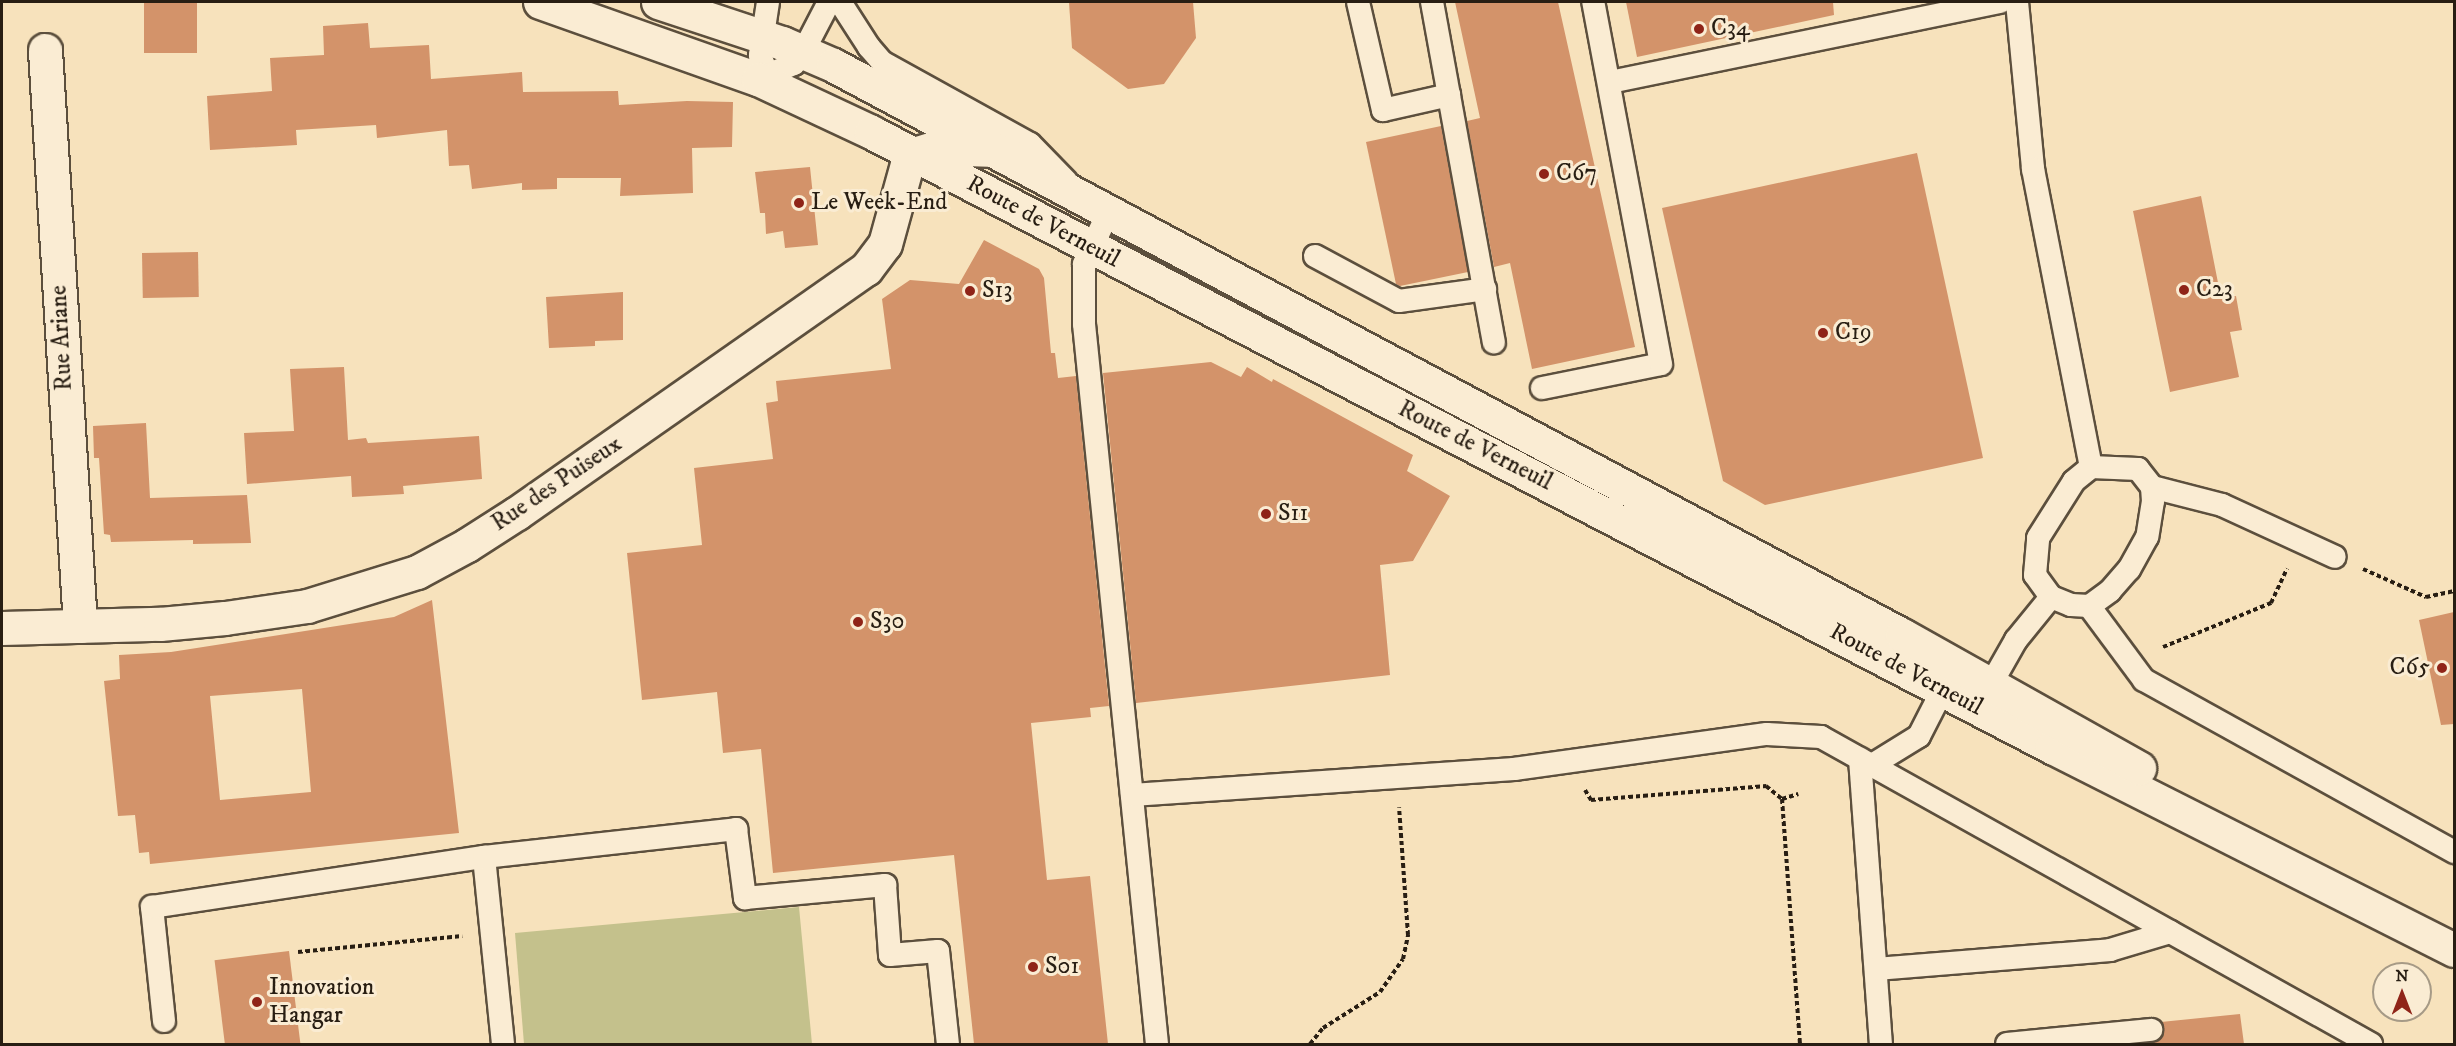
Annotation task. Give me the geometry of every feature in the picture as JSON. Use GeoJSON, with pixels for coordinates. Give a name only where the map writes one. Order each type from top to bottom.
{"type":"FeatureCollection","features":[{"type":"Feature","properties":{"kind":"main road","name":"Route de Verneuil"},"geometry":{"type":"LineString","coordinates":[[540,2],[767,81],[914,154],[2052,747],[2454,950]]}},
{"type":"Feature","properties":{"kind":"main road","name":"Route de Verneuil"},"geometry":{"type":"LineString","coordinates":[[658,2],[706,7],[762,36],[803,52],[996,150],[1991,684],[2396,919]]}},
{"type":"Feature","properties":{"kind":"main road","name":"Rue Ariane"},"geometry":{"type":"LineString","coordinates":[[45,50],[80,626]]}},
{"type":"Feature","properties":{"kind":"main road"},"geometry":{"type":"LineString","coordinates":[[914,154],[934,148],[996,150]]}},
{"type":"Feature","properties":{"kind":"main road","name":"Rue des Puiseux"},"geometry":{"type":"LineString","coordinates":[[2,628],[160,624],[225,618],[307,606],[417,572],[467,545],[866,269],[885,244],[907,164],[914,154]]}},
{"type":"Feature","properties":{"kind":"lane"},"geometry":{"type":"LineString","coordinates":[[768,2],[760,55],[767,81],[787,69],[803,52],[828,2]]}},
{"type":"Feature","properties":{"kind":"lane"},"geometry":{"type":"LineString","coordinates":[[840,2],[869,47],[882,62],[1030,144],[1079,195]]}},
{"type":"Feature","properties":{"kind":"lane"},"geometry":{"type":"LineString","coordinates":[[1358,2],[1383,110],[1449,95]]}},
{"type":"Feature","properties":{"kind":"lane"},"geometry":{"type":"LineString","coordinates":[[1432,2],[1494,342]]}},
{"type":"Feature","properties":{"kind":"lane"},"geometry":{"type":"LineString","coordinates":[[1542,388],[1661,364],[1610,82],[1593,2]]}},
{"type":"Feature","properties":{"kind":"lane"},"geometry":{"type":"LineString","coordinates":[[1610,82],[2000,2]]}},
{"type":"Feature","properties":{"kind":"lane"},"geometry":{"type":"LineString","coordinates":[[2017,2],[2033,169],[2091,467]]}},
{"type":"Feature","properties":{"kind":"lane"},"geometry":{"type":"LineString","coordinates":[[1109,211],[1082,272],[1084,324],[1157,1044]]}},
{"type":"Feature","properties":{"kind":"lane"},"geometry":{"type":"LineString","coordinates":[[1315,256],[1399,301],[1485,289]]}},
{"type":"Feature","properties":{"kind":"lane"},"geometry":{"type":"LineString","coordinates":[[2091,467],[2138,469],[2152,488],[2153,501],[2147,537],[2129,569],[2110,591],[2089,606],[2071,605],[2051,597],[2035,576],[2038,538],[2074,480],[2091,467]]}},
{"type":"Feature","properties":{"kind":"lane"},"geometry":{"type":"LineString","coordinates":[[2152,488],[2222,505],[2335,557]]}},
{"type":"Feature","properties":{"kind":"lane"},"geometry":{"type":"LineString","coordinates":[[1866,762],[1919,736],[1943,689],[1991,684],[2016,640],[2051,597]]}},
{"type":"Feature","properties":{"kind":"lane"},"geometry":{"type":"LineString","coordinates":[[2089,606],[2144,680],[2454,852]]}},
{"type":"Feature","properties":{"kind":"lane"},"geometry":{"type":"LineString","coordinates":[[1132,795],[1514,769],[1767,734],[1821,737],[2371,1044]]}},
{"type":"Feature","properties":{"kind":"lane"},"geometry":{"type":"LineString","coordinates":[[1866,762],[1881,1044]]}},
{"type":"Feature","properties":{"kind":"lane"},"geometry":{"type":"LineString","coordinates":[[164,1021],[152,907],[484,857],[736,829],[745,898],[885,885],[890,955],[938,951],[948,1044]]}},
{"type":"Feature","properties":{"kind":"lane"},"geometry":{"type":"LineString","coordinates":[[484,857],[503,1044]]}},
{"type":"Feature","properties":{"kind":"lane"},"geometry":{"type":"LineString","coordinates":[[1876,969],[2110,950],[2170,932]]}},
{"type":"Feature","properties":{"kind":"lane"},"geometry":{"type":"LineString","coordinates":[[2007,1044],[2151,1030]]}},
{"type":"Feature","properties":{"kind":"path"},"geometry":{"type":"LineString","coordinates":[[2163,646],[2271,603],[2301,542]]}},
{"type":"Feature","properties":{"kind":"path"},"geometry":{"type":"LineString","coordinates":[[2335,557],[2426,597],[2454,591]]}},
{"type":"Feature","properties":{"kind":"path"},"geometry":{"type":"LineString","coordinates":[[1568,761],[1591,800],[1766,786],[1782,799],[1800,1044]]}},
{"type":"Feature","properties":{"kind":"path"},"geometry":{"type":"LineString","coordinates":[[1310,1044],[1323,1028],[1380,993],[1403,959],[1408,935],[1397,777]]}},
{"type":"Feature","properties":{"kind":"path"},"geometry":{"type":"LineString","coordinates":[[1782,799],[1798,794]]}},
{"type":"Feature","properties":{"kind":"path"},"geometry":{"type":"LineString","coordinates":[[298,952],[475,935],[491,929]]}},
{"type":"Feature","properties":{"kind":"shaded area"},"geometry":{"type":"Polygon","coordinates":[[[799,907],[812,1044],[524,1044],[515,933],[799,907]]]}},
{"type":"Feature","properties":{"kind":"building"},"geometry":{"type":"Polygon","coordinates":[[[144,2],[197,2],[197,53],[144,53],[144,2]]]}},
{"type":"Feature","properties":{"kind":"building"},"geometry":{"type":"Polygon","coordinates":[[[1069,2],[1193,2],[1196,38],[1164,84],[1128,89],[1072,48],[1069,2]]]}},
{"type":"Feature","properties":{"kind":"building","name":"C67"},"geometry":{"type":"Polygon","coordinates":[[[1455,2],[1558,2],[1635,347],[1532,369],[1510,263],[1494,267],[1467,121],[1480,118],[1455,2]]]}},
{"type":"Feature","properties":{"kind":"building","name":"C34"},"geometry":{"type":"Polygon","coordinates":[[[1626,2],[1833,2],[1834,15],[1637,57],[1626,2]]]}},
{"type":"Feature","properties":{"kind":"building"},"geometry":{"type":"Polygon","coordinates":[[[368,23],[370,48],[429,45],[431,79],[522,72],[523,92],[618,91],[619,105],[687,101],[733,102],[732,147],[692,148],[693,193],[620,196],[621,178],[557,178],[557,189],[522,190],[522,183],[472,189],[469,165],[449,166],[447,130],[377,138],[376,125],[296,130],[297,145],[210,150],[207,96],[272,91],[270,58],[324,55],[323,26],[368,23]]]}},
{"type":"Feature","properties":{"kind":"building"},"geometry":{"type":"Polygon","coordinates":[[[1441,126],[1468,272],[1400,286],[1396,284],[1366,142],[1441,126]]]}},
{"type":"Feature","properties":{"kind":"building","name":"C19"},"geometry":{"type":"Polygon","coordinates":[[[1917,153],[1983,458],[1765,505],[1723,481],[1662,208],[1917,153]]]}},
{"type":"Feature","properties":{"kind":"building"},"geometry":{"type":"Polygon","coordinates":[[[810,167],[818,245],[785,248],[783,231],[766,234],[765,213],[760,213],[755,172],[810,167]]]}},
{"type":"Feature","properties":{"kind":"building","name":"C23"},"geometry":{"type":"Polygon","coordinates":[[[2201,196],[2221,298],[2236,296],[2242,330],[2230,332],[2239,377],[2170,392],[2133,211],[2201,196]]]}},
{"type":"Feature","properties":{"kind":"building","name":"S30"},"geometry":{"type":"Polygon","coordinates":[[[984,240],[1039,269],[1044,278],[1051,353],[1055,353],[1058,378],[1076,376],[1109,706],[1090,708],[1091,717],[1031,723],[1047,880],[1090,876],[1108,1044],[974,1044],[954,855],[773,873],[761,749],[723,753],[717,692],[642,700],[627,553],[702,545],[694,468],[773,459],[766,403],[778,401],[776,381],[891,369],[882,299],[910,280],[959,284],[984,240]]]}},
{"type":"Feature","properties":{"kind":"building"},"geometry":{"type":"Polygon","coordinates":[[[198,252],[199,297],[143,298],[142,253],[198,252]]]}},
{"type":"Feature","properties":{"kind":"building"},"geometry":{"type":"Polygon","coordinates":[[[623,292],[623,340],[595,341],[595,346],[549,348],[546,297],[623,292]]]}},
{"type":"Feature","properties":{"kind":"building","name":"S11"},"geometry":{"type":"Polygon","coordinates":[[[1211,362],[1241,377],[1247,367],[1413,455],[1407,471],[1450,496],[1413,561],[1380,565],[1390,675],[1136,703],[1103,373],[1211,362]]]}},
{"type":"Feature","properties":{"kind":"building"},"geometry":{"type":"Polygon","coordinates":[[[344,367],[348,440],[366,438],[368,443],[479,436],[482,479],[403,486],[404,494],[352,497],[351,476],[247,484],[244,433],[294,431],[290,369],[344,367]]]}},
{"type":"Feature","properties":{"kind":"building"},"geometry":{"type":"Polygon","coordinates":[[[146,423],[150,498],[247,495],[251,543],[193,544],[193,540],[111,542],[110,535],[104,534],[99,458],[94,458],[93,426],[146,423]]]}},
{"type":"Feature","properties":{"kind":"building"},"geometry":{"type":"Polygon","coordinates":[[[432,600],[459,833],[150,864],[149,852],[139,853],[135,815],[118,816],[104,681],[120,679],[119,655],[171,652],[394,617],[432,600]],[[302,689],[210,696],[220,800],[311,792],[302,689]]]}},
{"type":"Feature","properties":{"kind":"building","name":"C65"},"geometry":{"type":"Polygon","coordinates":[[[2454,612],[2454,724],[2441,725],[2419,620],[2454,612]]]}},
{"type":"Feature","properties":{"kind":"building","name":"Innovation Hangar"},"geometry":{"type":"Polygon","coordinates":[[[289,951],[300,1044],[225,1044],[215,960],[289,951]]]}},
{"type":"Feature","properties":{"kind":"building"},"geometry":{"type":"Polygon","coordinates":[[[2240,1014],[2244,1044],[2147,1044],[2158,1041],[2163,1036],[2164,1028],[2161,1022],[2240,1014]]]}},
{"type":"Feature","properties":{"kind":"place","name":"C34"},"geometry":{"type":"Point","coordinates":[1699,29]}},
{"type":"Feature","properties":{"kind":"place","name":"C67"},"geometry":{"type":"Point","coordinates":[1544,174]}},
{"type":"Feature","properties":{"kind":"place","name":"Le Week-End"},"geometry":{"type":"Point","coordinates":[799,203]}},
{"type":"Feature","properties":{"kind":"place","name":"C23"},"geometry":{"type":"Point","coordinates":[2184,290]}},
{"type":"Feature","properties":{"kind":"place","name":"S13"},"geometry":{"type":"Point","coordinates":[970,291]}},
{"type":"Feature","properties":{"kind":"place","name":"C19"},"geometry":{"type":"Point","coordinates":[1823,333]}},
{"type":"Feature","properties":{"kind":"place","name":"S11"},"geometry":{"type":"Point","coordinates":[1266,514]}},
{"type":"Feature","properties":{"kind":"place","name":"S30"},"geometry":{"type":"Point","coordinates":[858,622]}},
{"type":"Feature","properties":{"kind":"place","name":"C65"},"geometry":{"type":"Point","coordinates":[2442,668]}},
{"type":"Feature","properties":{"kind":"place","name":"S01"},"geometry":{"type":"Point","coordinates":[1033,967]}},
{"type":"Feature","properties":{"kind":"place","name":"Innovation Hangar"},"geometry":{"type":"Point","coordinates":[257,1002]}}]}
